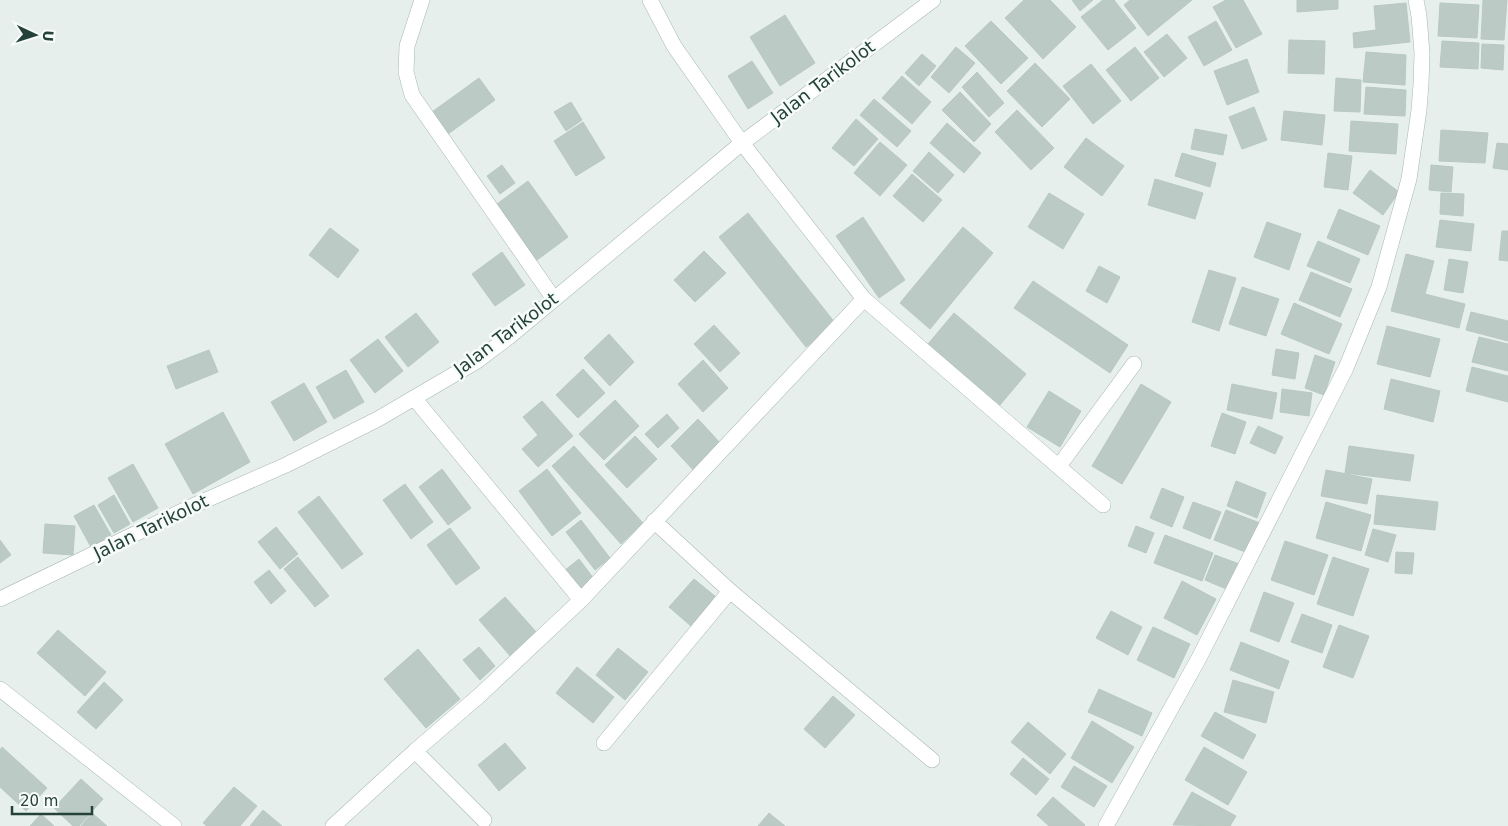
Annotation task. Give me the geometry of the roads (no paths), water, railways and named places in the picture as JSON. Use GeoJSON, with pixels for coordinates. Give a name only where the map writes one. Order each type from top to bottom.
{"type":"FeatureCollection","features":[{"type":"Feature","properties":{"kind":"street"},"geometry":{"type":"LineString","coordinates":[[422,0],[407,46],[406,72],[412,95],[554,299]]}},
{"type":"Feature","properties":{"kind":"street"},"geometry":{"type":"LineString","coordinates":[[650,0],[674,46],[742,143],[864,299],[1103,505]]}},
{"type":"Feature","properties":{"kind":"street","name":"Jalan Tarikolot"},"geometry":{"type":"LineString","coordinates":[[0,599],[197,504],[286,465],[378,419],[477,361],[510,336],[742,143],[933,0]]}},
{"type":"Feature","properties":{"kind":"street"},"geometry":{"type":"LineString","coordinates":[[1106,826],[1216,624],[1346,368],[1379,287],[1409,179],[1419,110],[1422,84],[1422,53],[1416,0]]}},
{"type":"Feature","properties":{"kind":"street"},"geometry":{"type":"LineString","coordinates":[[334,826],[416,750],[480,695],[581,600],[864,299]]}},
{"type":"Feature","properties":{"kind":"street"},"geometry":{"type":"LineString","coordinates":[[1059,466],[1134,364]]}},
{"type":"Feature","properties":{"kind":"street"},"geometry":{"type":"LineString","coordinates":[[414,398],[581,600]]}},
{"type":"Feature","properties":{"kind":"street"},"geometry":{"type":"LineString","coordinates":[[654,521],[730,591],[932,760]]}},
{"type":"Feature","properties":{"kind":"street"},"geometry":{"type":"LineString","coordinates":[[604,742],[730,591]]}},
{"type":"Feature","properties":{"kind":"street"},"geometry":{"type":"LineString","coordinates":[[0,689],[174,826]]}},
{"type":"Feature","properties":{"kind":"street"},"geometry":{"type":"LineString","coordinates":[[416,750],[484,820]]}}]}
